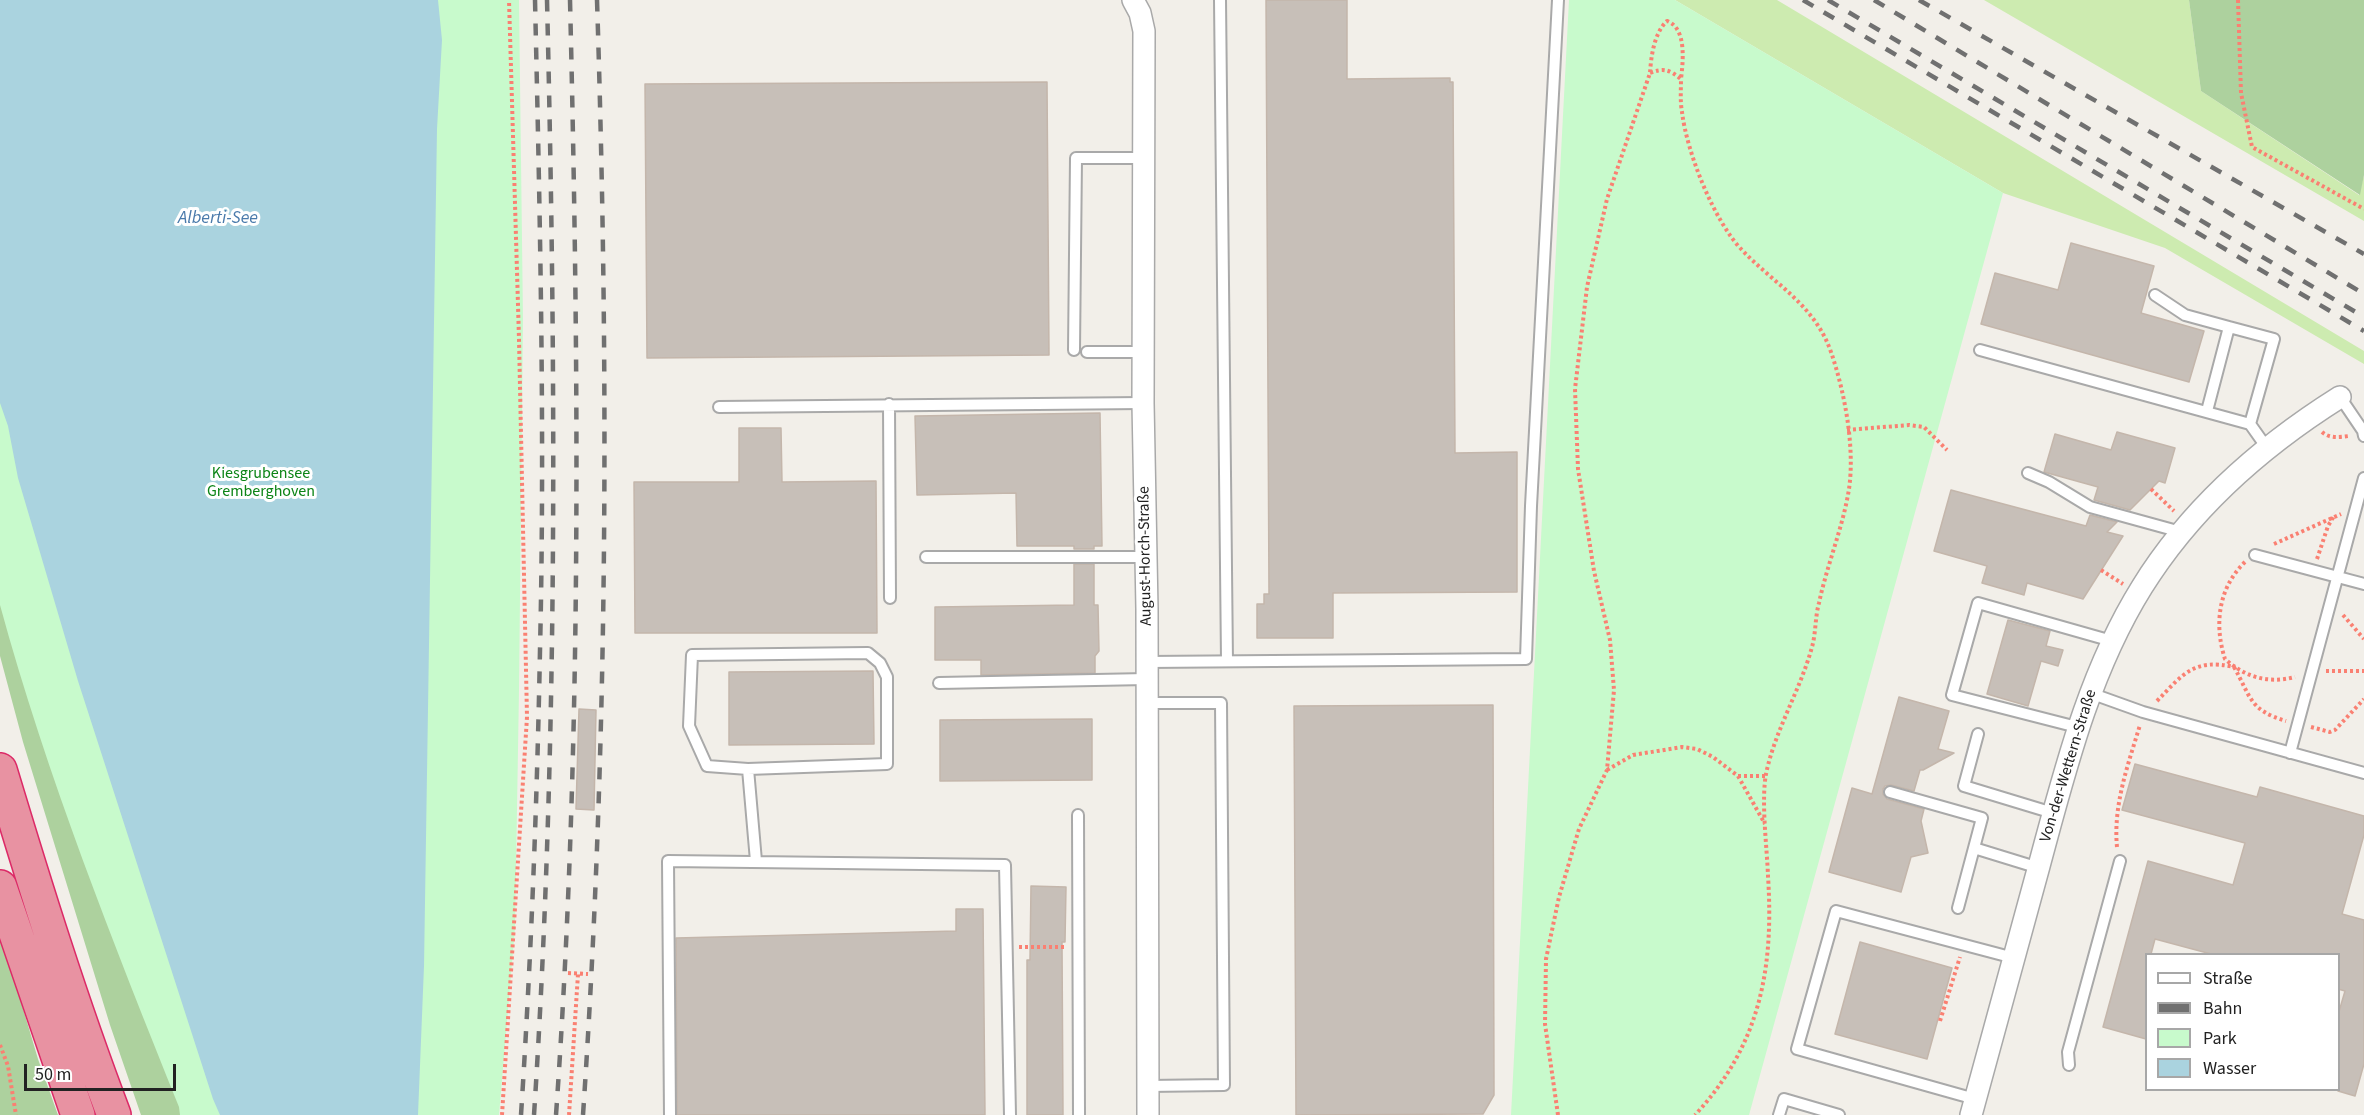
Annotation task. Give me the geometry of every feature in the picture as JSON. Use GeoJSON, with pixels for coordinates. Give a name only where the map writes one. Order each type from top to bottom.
{"type":"FeatureCollection","features":[{"type":"Feature","properties":{"kind":"highway"},"geometry":{"type":"LineString","coordinates":[[0,770],[35,888],[80,1023],[114,1115]]}},
{"type":"Feature","properties":{"kind":"highway"},"geometry":{"type":"LineString","coordinates":[[0,887],[78,1115]]}},
{"type":"Feature","properties":{"kind":"street","name":"August-Horch-Straße"},"geometry":{"type":"LineString","coordinates":[[1134,0],[1144,31],[1143,403],[1147,671],[1148,1115]]}},
{"type":"Feature","properties":{"kind":"street","name":"Von-der-Wettern-Straße"},"geometry":{"type":"LineString","coordinates":[[1973,1107],[2078,727],[2112,641],[2142,587],[2185,528],[2221,489],[2267,448],[2306,419],[2340,398]]}},
{"type":"Feature","properties":{"kind":"lane"},"geometry":{"type":"LineString","coordinates":[[1220,0],[1227,661]]}},
{"type":"Feature","properties":{"kind":"lane"},"geometry":{"type":"LineString","coordinates":[[939,682],[1147,671],[1227,661],[1526,659],[1531,506],[1558,0]]}},
{"type":"Feature","properties":{"kind":"lane"},"geometry":{"type":"LineString","coordinates":[[1074,350],[1076,158],[1144,158]]}},
{"type":"Feature","properties":{"kind":"lane"},"geometry":{"type":"LineString","coordinates":[[2156,295],[2185,315],[2274,339],[2250,424]]}},
{"type":"Feature","properties":{"kind":"lane"},"geometry":{"type":"LineString","coordinates":[[2207,411],[2229,327]]}},
{"type":"Feature","properties":{"kind":"lane"},"geometry":{"type":"LineString","coordinates":[[1980,350],[2250,424],[2267,448]]}},
{"type":"Feature","properties":{"kind":"lane"},"geometry":{"type":"LineString","coordinates":[[1086,352],[1143,352]]}},
{"type":"Feature","properties":{"kind":"lane"},"geometry":{"type":"LineString","coordinates":[[2340,398],[2364,434]]}},
{"type":"Feature","properties":{"kind":"lane"},"geometry":{"type":"LineString","coordinates":[[718,407],[1143,403]]}},
{"type":"Feature","properties":{"kind":"lane"},"geometry":{"type":"LineString","coordinates":[[889,404],[890,598]]}},
{"type":"Feature","properties":{"kind":"lane"},"geometry":{"type":"LineString","coordinates":[[2028,473],[2049,482],[2090,507],[2185,528]]}},
{"type":"Feature","properties":{"kind":"lane"},"geometry":{"type":"LineString","coordinates":[[2290,753],[2364,478]]}},
{"type":"Feature","properties":{"kind":"lane"},"geometry":{"type":"LineString","coordinates":[[2255,555],[2364,584]]}},
{"type":"Feature","properties":{"kind":"lane"},"geometry":{"type":"LineString","coordinates":[[927,557],[1146,557]]}},
{"type":"Feature","properties":{"kind":"lane"},"geometry":{"type":"LineString","coordinates":[[2078,727],[1952,695],[1978,603],[2112,641]]}},
{"type":"Feature","properties":{"kind":"lane"},"geometry":{"type":"LineString","coordinates":[[868,653],[880,663],[887,677],[887,765],[748,769],[707,766],[689,726],[692,655],[868,653]]}},
{"type":"Feature","properties":{"kind":"lane"},"geometry":{"type":"LineString","coordinates":[[2090,693],[2144,712],[2364,772]]}},
{"type":"Feature","properties":{"kind":"lane"},"geometry":{"type":"LineString","coordinates":[[1147,703],[1221,703],[1224,1073],[1224,1085],[1148,1086]]}},
{"type":"Feature","properties":{"kind":"lane"},"geometry":{"type":"LineString","coordinates":[[1978,734],[1964,786],[2053,813]]}},
{"type":"Feature","properties":{"kind":"lane"},"geometry":{"type":"LineString","coordinates":[[748,769],[756,861]]}},
{"type":"Feature","properties":{"kind":"lane"},"geometry":{"type":"LineString","coordinates":[[1890,792],[1982,818],[1958,908]]}},
{"type":"Feature","properties":{"kind":"lane"},"geometry":{"type":"LineString","coordinates":[[1078,814],[1079,1115]]}},
{"type":"Feature","properties":{"kind":"lane"},"geometry":{"type":"LineString","coordinates":[[1974,848],[2039,868]]}},
{"type":"Feature","properties":{"kind":"lane"},"geometry":{"type":"LineString","coordinates":[[670,1115],[668,861],[1005,864],[1010,1115]]}},
{"type":"Feature","properties":{"kind":"lane"},"geometry":{"type":"LineString","coordinates":[[2069,1065],[2068,1052],[2120,861]]}},
{"type":"Feature","properties":{"kind":"lane"},"geometry":{"type":"LineString","coordinates":[[1973,1107],[1797,1049],[1836,910],[2014,958]]}},
{"type":"Feature","properties":{"kind":"lane"},"geometry":{"type":"LineString","coordinates":[[1779,1115],[1784,1099],[1839,1115]]}},
{"type":"Feature","properties":{"kind":"path"},"geometry":{"type":"LineString","coordinates":[[502,1115],[527,717],[520,351],[508,0]]}},
{"type":"Feature","properties":{"kind":"path"},"geometry":{"type":"LineString","coordinates":[[2238,0],[2241,93],[2252,147],[2364,209]]}},
{"type":"Feature","properties":{"kind":"path"},"geometry":{"type":"LineString","coordinates":[[1558,1115],[1545,1024],[1546,959],[1559,897],[1579,829],[1607,770],[1614,690],[1610,640],[1594,571],[1578,469],[1575,389],[1587,287],[1607,199],[1650,74],[1652,55],[1663,25],[1667,21],[1677,29],[1681,40],[1682,113],[1691,149],[1719,218],[1729,237],[1794,297],[1819,327],[1831,352],[1840,385],[1851,457],[1849,489],[1818,606],[1813,647],[1781,728],[1766,776],[1770,902],[1768,964],[1762,991],[1754,1023],[1738,1056],[1717,1091],[1695,1115]]}},
{"type":"Feature","properties":{"kind":"path"},"geometry":{"type":"LineString","coordinates":[[1650,74],[1661,69],[1671,71],[1681,79]]}},
{"type":"Feature","properties":{"kind":"path"},"geometry":{"type":"LineString","coordinates":[[2306,419],[2325,435],[2337,437],[2364,434]]}},
{"type":"Feature","properties":{"kind":"path"},"geometry":{"type":"LineString","coordinates":[[1847,430],[1909,425],[1924,427],[1947,450]]}},
{"type":"Feature","properties":{"kind":"path"},"geometry":{"type":"LineString","coordinates":[[2151,489],[2185,528]]}},
{"type":"Feature","properties":{"kind":"path"},"geometry":{"type":"LineString","coordinates":[[2357,507],[2318,523],[2255,555],[2238,569],[2229,581],[2221,603],[2219,631],[2220,646],[2225,659],[2245,674],[2276,680],[2312,673],[2364,670]]}},
{"type":"Feature","properties":{"kind":"path"},"geometry":{"type":"LineString","coordinates":[[2120,861],[2115,828],[2116,807],[2144,712],[2183,675],[2195,668],[2216,663],[2234,667]]}},
{"type":"Feature","properties":{"kind":"path"},"geometry":{"type":"LineString","coordinates":[[2234,667],[2248,695],[2261,711],[2324,731],[2335,730],[2364,699]]}},
{"type":"Feature","properties":{"kind":"path"},"geometry":{"type":"LineString","coordinates":[[1607,770],[1633,755],[1683,747],[1697,749],[1713,757],[1738,776],[1766,825]]}},
{"type":"Feature","properties":{"kind":"path"},"geometry":{"type":"LineString","coordinates":[[1738,776],[1766,776]]}},
{"type":"Feature","properties":{"kind":"path"},"geometry":{"type":"LineString","coordinates":[[1940,1021],[1964,945]]}},
{"type":"Feature","properties":{"kind":"path"},"geometry":{"type":"LineString","coordinates":[[1007,947],[1078,946]]}},
{"type":"Feature","properties":{"kind":"path"},"geometry":{"type":"LineString","coordinates":[[568,974],[578,976],[588,974]]}},
{"type":"Feature","properties":{"kind":"path"},"geometry":{"type":"LineString","coordinates":[[569,1115],[578,976]]}},
{"type":"Feature","properties":{"kind":"path"},"geometry":{"type":"LineString","coordinates":[[0,1045],[8,1066],[16,1115]]}},
{"type":"Feature","properties":{"kind":"green space","name":"Alberti-See"},"geometry":{"type":"Polygon","coordinates":[[[0,0],[519,0],[523,319],[515,928],[499,1115],[180,1115],[179,1107],[82,859],[18,669],[0,605],[0,0]]]}},
{"type":"Feature","properties":{"kind":"green space"},"geometry":{"type":"Polygon","coordinates":[[[1569,0],[1675,0],[2003,193],[1749,1115],[1511,1115],[1569,0]]]}},
{"type":"Feature","properties":{"kind":"green space"},"geometry":{"type":"Polygon","coordinates":[[[1675,0],[1777,0],[2364,351],[2364,364],[2165,248],[2003,193],[1675,0]]]}},
{"type":"Feature","properties":{"kind":"green space"},"geometry":{"type":"Polygon","coordinates":[[[1984,0],[2189,0],[2201,91],[2359,195],[2364,175],[2364,221],[1984,0]]]}},
{"type":"Feature","properties":{"kind":"green space"},"geometry":{"type":"Polygon","coordinates":[[[2189,0],[2364,0],[2364,175],[2360,195],[2201,91],[2189,0]]]}},
{"type":"Feature","properties":{"kind":"green space"},"geometry":{"type":"Polygon","coordinates":[[[0,403],[220,1115],[141,1115],[110,1025],[23,742],[0,656],[0,403]]]}},
{"type":"Feature","properties":{"kind":"green space"},"geometry":{"type":"Polygon","coordinates":[[[0,931],[38,1059],[58,1115],[0,1115],[0,931]]]}},
{"type":"Feature","properties":{"kind":"water","name":"Alberti-See"},"geometry":{"type":"Polygon","coordinates":[[[0,0],[438,0],[442,40],[437,129],[424,966],[418,1115],[220,1115],[213,1099],[78,681],[18,478],[8,426],[0,403],[0,0]]]}},
{"type":"Feature","properties":{"kind":"building"},"geometry":{"type":"Polygon","coordinates":[[[1266,0],[1347,0],[1347,79],[1450,78],[1450,82],[1453,82],[1455,453],[1517,452],[1517,592],[1333,593],[1333,638],[1257,638],[1257,604],[1264,604],[1264,594],[1269,594],[1266,0]]]}},
{"type":"Feature","properties":{"kind":"building"},"geometry":{"type":"Polygon","coordinates":[[[1047,82],[1049,355],[647,358],[645,84],[1047,82]]]}},
{"type":"Feature","properties":{"kind":"building"},"geometry":{"type":"Polygon","coordinates":[[[2071,243],[2154,266],[2141,313],[2204,331],[2189,382],[1981,324],[1995,273],[2058,290],[2071,243]]]}},
{"type":"Feature","properties":{"kind":"building"},"geometry":{"type":"Polygon","coordinates":[[[1100,413],[1102,546],[1094,546],[1094,549],[1074,549],[1074,546],[1017,546],[1016,493],[917,495],[915,416],[1100,413]]]}},
{"type":"Feature","properties":{"kind":"building"},"geometry":{"type":"Polygon","coordinates":[[[739,428],[781,428],[782,482],[876,481],[877,633],[635,633],[634,482],[739,482],[739,428]]]}},
{"type":"Feature","properties":{"kind":"building"},"geometry":{"type":"Polygon","coordinates":[[[2117,432],[2175,448],[2165,483],[2159,481],[2130,510],[2094,500],[2098,487],[2044,472],[2055,434],[2111,450],[2117,432]]]}},
{"type":"Feature","properties":{"kind":"building"},"geometry":{"type":"Polygon","coordinates":[[[1951,490],[2086,526],[2090,515],[2117,522],[2107,532],[2123,536],[2083,599],[2027,583],[2024,595],[1982,583],[1987,566],[1934,551],[1951,490]]]}},
{"type":"Feature","properties":{"kind":"building"},"geometry":{"type":"Polygon","coordinates":[[[1074,564],[1094,564],[1094,605],[1098,605],[1099,651],[1095,656],[1095,673],[981,675],[981,660],[935,660],[935,607],[1074,605],[1074,564]]]}},
{"type":"Feature","properties":{"kind":"building"},"geometry":{"type":"Polygon","coordinates":[[[2008,620],[2050,631],[2046,646],[2063,650],[2058,666],[2041,661],[2028,706],[1987,694],[2008,620]]]}},
{"type":"Feature","properties":{"kind":"building"},"geometry":{"type":"Polygon","coordinates":[[[873,671],[874,744],[729,745],[729,672],[873,671]]]}},
{"type":"Feature","properties":{"kind":"building"},"geometry":{"type":"Polygon","coordinates":[[[1899,697],[1949,711],[1938,749],[1954,753],[1920,770],[1914,791],[1891,785],[1883,789],[1883,794],[1887,799],[1924,809],[1921,821],[1928,853],[1911,857],[1901,892],[1829,872],[1852,788],[1872,794],[1899,697]]]}},
{"type":"Feature","properties":{"kind":"building"},"geometry":{"type":"Polygon","coordinates":[[[1493,705],[1494,1095],[1483,1114],[1296,1115],[1294,706],[1493,705]]]}},
{"type":"Feature","properties":{"kind":"building"},"geometry":{"type":"Polygon","coordinates":[[[579,709],[596,710],[594,810],[576,809],[579,709]]]}},
{"type":"Feature","properties":{"kind":"building"},"geometry":{"type":"Polygon","coordinates":[[[1092,719],[1092,780],[940,781],[940,720],[1092,719]]]}},
{"type":"Feature","properties":{"kind":"building"},"geometry":{"type":"Polygon","coordinates":[[[2135,764],[2257,797],[2260,787],[2364,816],[2364,835],[2342,914],[2364,920],[2364,1064],[2355,1096],[2338,1091],[2340,1091],[2340,1008],[2345,991],[2340,990],[2340,953],[2207,953],[2155,939],[2151,953],[2145,953],[2145,1039],[2103,1027],[2148,861],[2233,885],[2245,843],[2122,810],[2135,764]]]}},
{"type":"Feature","properties":{"kind":"building"},"geometry":{"type":"Polygon","coordinates":[[[1031,886],[1066,887],[1065,942],[1062,942],[1063,1115],[1027,1115],[1027,960],[1030,960],[1031,886]]]}},
{"type":"Feature","properties":{"kind":"building"},"geometry":{"type":"Polygon","coordinates":[[[956,909],[983,909],[985,1115],[677,1115],[676,938],[956,931],[956,909]]]}},
{"type":"Feature","properties":{"kind":"building"},"geometry":{"type":"Polygon","coordinates":[[[1860,942],[1952,968],[1927,1059],[1835,1034],[1860,942]]]}},
{"type":"Feature","properties":{"kind":"railway"},"geometry":{"type":"LineString","coordinates":[[521,1115],[535,824],[541,569],[541,325],[535,0]]}},
{"type":"Feature","properties":{"kind":"railway"},"geometry":{"type":"LineString","coordinates":[[534,1115],[547,837],[553,558],[552,279],[547,0]]}},
{"type":"Feature","properties":{"kind":"railway"},"geometry":{"type":"LineString","coordinates":[[556,1115],[570,837],[576,558],[575,279],[570,0]]}},
{"type":"Feature","properties":{"kind":"railway"},"geometry":{"type":"LineString","coordinates":[[583,1115],[597,837],[604,558],[603,279],[597,0]]}},
{"type":"Feature","properties":{"kind":"railway"},"geometry":{"type":"LineString","coordinates":[[1803,0],[2364,331]]}},
{"type":"Feature","properties":{"kind":"railway"},"geometry":{"type":"LineString","coordinates":[[1828,0],[2364,317]]}},
{"type":"Feature","properties":{"kind":"railway"},"geometry":{"type":"LineString","coordinates":[[1874,0],[2364,294]]}},
{"type":"Feature","properties":{"kind":"railway"},"geometry":{"type":"LineString","coordinates":[[1919,0],[2364,254]]}},
{"type":"Feature","properties":{"kind":"park label","name":"Kiesgrubensee Gremberghoven"},"geometry":{"type":"Point","coordinates":[261,483]}}]}
